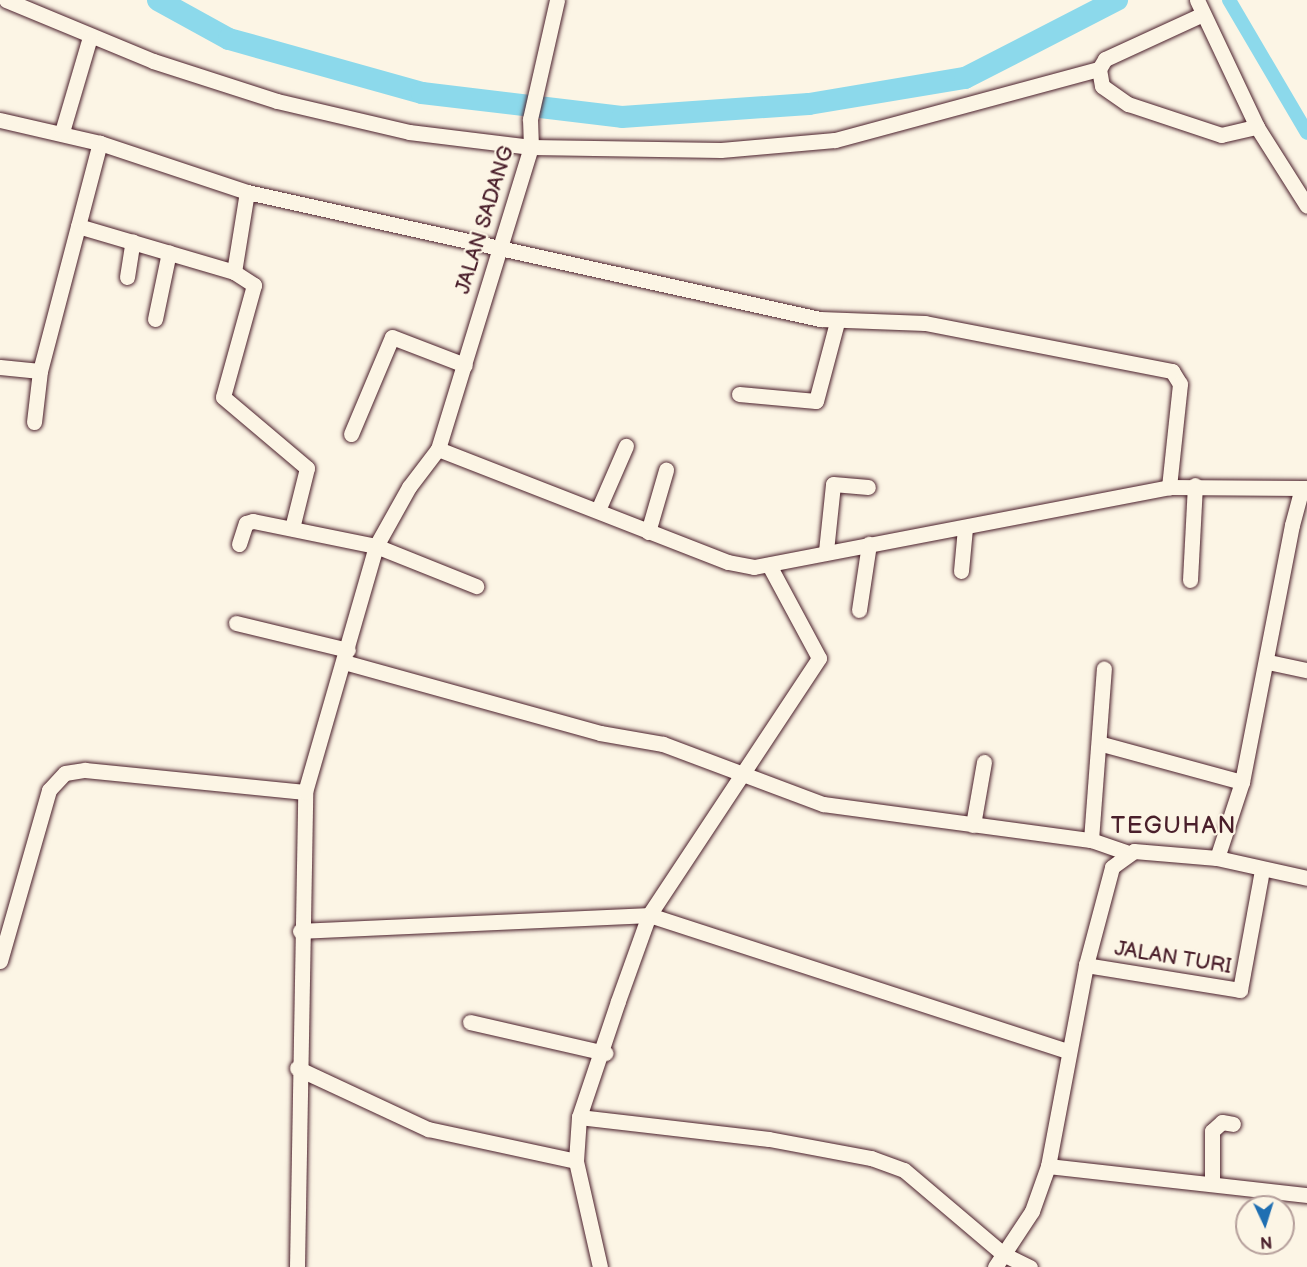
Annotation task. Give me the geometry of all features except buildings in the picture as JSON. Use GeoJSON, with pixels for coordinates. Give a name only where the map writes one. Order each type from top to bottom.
{"type":"FeatureCollection","features":[{"type":"Feature","properties":{"kind":"street"},"geometry":{"type":"LineString","coordinates":[[6,0],[90,37],[277,101],[409,132],[531,147],[721,150],[835,140],[1099,69],[1132,43],[1200,7],[1246,132],[1307,206]]}},
{"type":"Feature","properties":{"kind":"street","name":"JALAN SADANG"},"geometry":{"type":"LineString","coordinates":[[297,1267],[297,1068],[305,792],[376,546],[409,487],[438,449],[465,365],[497,248],[531,147],[530,119],[557,0]]}},
{"type":"Feature","properties":{"kind":"street"},"geometry":{"type":"LineString","coordinates":[[62,132],[90,37]]}},
{"type":"Feature","properties":{"kind":"street"},"geometry":{"type":"LineString","coordinates":[[1099,69],[1102,86],[1128,104],[1246,132]]}},
{"type":"Feature","properties":{"kind":"street"},"geometry":{"type":"LineString","coordinates":[[0,120],[62,132],[100,143],[247,192],[837,322],[926,322],[1176,372],[1180,384],[1169,487]]}},
{"type":"Feature","properties":{"kind":"street"},"geometry":{"type":"LineString","coordinates":[[34,422],[40,371],[100,143]]}},
{"type":"Feature","properties":{"kind":"street"},"geometry":{"type":"LineString","coordinates":[[234,272],[247,192]]}},
{"type":"Feature","properties":{"kind":"street"},"geometry":{"type":"LineString","coordinates":[[78,226],[234,272],[254,285],[223,397],[307,468],[292,528]]}},
{"type":"Feature","properties":{"kind":"street"},"geometry":{"type":"LineString","coordinates":[[127,277],[133,241]]}},
{"type":"Feature","properties":{"kind":"street"},"geometry":{"type":"LineString","coordinates":[[155,319],[169,252]]}},
{"type":"Feature","properties":{"kind":"street"},"geometry":{"type":"LineString","coordinates":[[739,394],[816,401],[837,322]]}},
{"type":"Feature","properties":{"kind":"street"},"geometry":{"type":"LineString","coordinates":[[351,434],[392,337],[465,365]]}},
{"type":"Feature","properties":{"kind":"street"},"geometry":{"type":"LineString","coordinates":[[0,367],[40,371]]}},
{"type":"Feature","properties":{"kind":"street"},"geometry":{"type":"LineString","coordinates":[[598,510],[626,446]]}},
{"type":"Feature","properties":{"kind":"street"},"geometry":{"type":"LineString","coordinates":[[438,449],[728,562],[769,566],[826,551],[965,528],[1169,487],[1195,485],[1304,488],[1242,782],[1217,858]]}},
{"type":"Feature","properties":{"kind":"street"},"geometry":{"type":"LineString","coordinates":[[648,532],[666,470]]}},
{"type":"Feature","properties":{"kind":"street"},"geometry":{"type":"LineString","coordinates":[[826,551],[833,484],[868,487]]}},
{"type":"Feature","properties":{"kind":"street"},"geometry":{"type":"LineString","coordinates":[[1190,580],[1195,485]]}},
{"type":"Feature","properties":{"kind":"street"},"geometry":{"type":"LineString","coordinates":[[239,544],[249,521],[292,528],[376,546],[476,586]]}},
{"type":"Feature","properties":{"kind":"street"},"geometry":{"type":"LineString","coordinates":[[961,571],[965,528]]}},
{"type":"Feature","properties":{"kind":"street"},"geometry":{"type":"LineString","coordinates":[[859,610],[869,544]]}},
{"type":"Feature","properties":{"kind":"street"},"geometry":{"type":"LineString","coordinates":[[600,1267],[576,1161],[579,1117],[605,1053],[649,915],[739,773],[820,656],[769,566]]}},
{"type":"Feature","properties":{"kind":"street"},"geometry":{"type":"LineString","coordinates":[[236,623],[600,733],[663,744],[823,804],[1091,840],[1126,852],[1217,858],[1262,870],[1307,878]]}},
{"type":"Feature","properties":{"kind":"street"},"geometry":{"type":"LineString","coordinates":[[1268,662],[1307,670]]}},
{"type":"Feature","properties":{"kind":"street"},"geometry":{"type":"LineString","coordinates":[[1091,840],[1102,744],[1104,668]]}},
{"type":"Feature","properties":{"kind":"street"},"geometry":{"type":"LineString","coordinates":[[1102,744],[1242,782]]}},
{"type":"Feature","properties":{"kind":"street"},"geometry":{"type":"LineString","coordinates":[[973,825],[984,762]]}},
{"type":"Feature","properties":{"kind":"street"},"geometry":{"type":"LineString","coordinates":[[0,962],[49,790],[65,773],[86,770],[305,792]]}},
{"type":"Feature","properties":{"kind":"street"},"geometry":{"type":"LineString","coordinates":[[999,1261],[1032,1211],[1048,1166],[1067,1051],[1086,964],[1112,867],[1126,852]]}},
{"type":"Feature","properties":{"kind":"street","name":"JALAN TURI"},"geometry":{"type":"LineString","coordinates":[[1086,964],[1240,990],[1262,870]]}},
{"type":"Feature","properties":{"kind":"street"},"geometry":{"type":"LineString","coordinates":[[300,931],[649,915],[1067,1051]]}},
{"type":"Feature","properties":{"kind":"street"},"geometry":{"type":"LineString","coordinates":[[470,1022],[605,1053]]}},
{"type":"Feature","properties":{"kind":"street"},"geometry":{"type":"LineString","coordinates":[[297,1068],[428,1130],[576,1161]]}},
{"type":"Feature","properties":{"kind":"street"},"geometry":{"type":"LineString","coordinates":[[579,1117],[769,1139],[871,1158],[904,1170],[999,1261],[1030,1267]]}},
{"type":"Feature","properties":{"kind":"street"},"geometry":{"type":"LineString","coordinates":[[1212,1182],[1212,1131],[1222,1122],[1233,1124]]}},
{"type":"Feature","properties":{"kind":"street"},"geometry":{"type":"LineString","coordinates":[[1048,1166],[1212,1182],[1307,1195]]}},
{"type":"Feature","properties":{"kind":"waterway"},"geometry":{"type":"LineString","coordinates":[[158,0],[229,39],[422,93],[622,117],[809,104],[965,78],[1117,0]]}},
{"type":"Feature","properties":{"kind":"waterway"},"geometry":{"type":"LineString","coordinates":[[1229,0],[1307,133]]}},
{"type":"Feature","properties":{"kind":"district","name":"TEGUHAN"},"geometry":{"type":"Point","coordinates":[1174,826]}}]}
